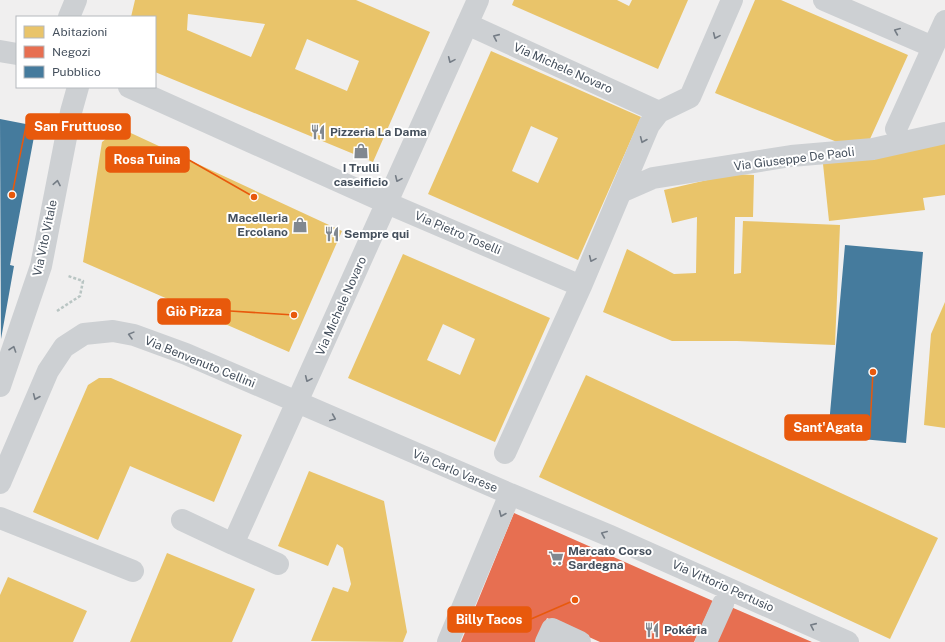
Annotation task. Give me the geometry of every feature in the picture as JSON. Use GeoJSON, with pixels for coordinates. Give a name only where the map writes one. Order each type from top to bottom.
{"type":"FeatureCollection","features":[{"type":"Feature","properties":{"kind":"street"},"geometry":{"type":"LineString","coordinates":[[69,16],[76,0]]}},
{"type":"Feature","properties":{"kind":"street","name":"Via Michele Novaro"},"geometry":{"type":"LineString","coordinates":[[233,544],[478,0]]}},
{"type":"Feature","properties":{"kind":"street"},"geometry":{"type":"LineString","coordinates":[[505,453],[580,286],[649,125],[659,112],[690,96],[732,0]]}},
{"type":"Feature","properties":{"kind":"street"},"geometry":{"type":"LineString","coordinates":[[824,0],[933,47]]}},
{"type":"Feature","properties":{"kind":"street"},"geometry":{"type":"LineString","coordinates":[[896,129],[945,23]]}},
{"type":"Feature","properties":{"kind":"street","name":"Via Michele Novaro"},"geometry":{"type":"LineString","coordinates":[[467,24],[659,112]]}},
{"type":"Feature","properties":{"kind":"street"},"geometry":{"type":"LineString","coordinates":[[0,51],[16,54]]}},
{"type":"Feature","properties":{"kind":"street","name":"Via Vito Vitale"},"geometry":{"type":"LineString","coordinates":[[0,386],[41,266],[71,112],[78,88]]}},
{"type":"Feature","properties":{"kind":"street","name":"Via Pietro Toselli"},"geometry":{"type":"LineString","coordinates":[[132,88],[387,203],[580,286]]}},
{"type":"Feature","properties":{"kind":"street","name":"Via Giuseppe De Paoli"},"geometry":{"type":"LineString","coordinates":[[621,192],[653,178],[791,156],[873,149],[945,133]]}},
{"type":"Feature","properties":{"kind":"street","name":"Via Benvenuto Cellini"},"geometry":{"type":"LineString","coordinates":[[0,483],[48,371],[64,347],[84,334],[113,331],[134,336],[186,354],[297,403]]}},
{"type":"Feature","properties":{"kind":"street","name":"Via Carlo Varese"},"geometry":{"type":"LineString","coordinates":[[297,403],[510,494],[448,642]]}},
{"type":"Feature","properties":{"kind":"street","name":"Via Vittorio Pertusio"},"geometry":{"type":"LineString","coordinates":[[510,494],[638,548],[848,642]]}},
{"type":"Feature","properties":{"kind":"street"},"geometry":{"type":"LineString","coordinates":[[0,518],[133,571]]}},
{"type":"Feature","properties":{"kind":"street"},"geometry":{"type":"LineString","coordinates":[[182,520],[278,564]]}},
{"type":"Feature","properties":{"kind":"street"},"geometry":{"type":"LineString","coordinates":[[706,642],[723,604]]}},
{"type":"Feature","properties":{"kind":"street"},"geometry":{"type":"LineString","coordinates":[[546,642],[552,629],[580,642]]}},
{"type":"Feature","properties":{"kind":"building: Abitazioni"},"geometry":{"type":"Polygon","coordinates":[[[135,0],[356,0],[430,32],[373,162],[156,72],[156,16],[131,16],[135,0]],[[188,14],[187,30],[251,57],[265,24],[188,14]],[[307,39],[295,69],[347,91],[359,61],[307,39]]]}},
{"type":"Feature","properties":{"kind":"building: Abitazioni"},"geometry":{"type":"Polygon","coordinates":[[[514,0],[617,0],[629,6],[632,0],[688,0],[658,69],[512,5],[514,0]]]}},
{"type":"Feature","properties":{"kind":"building: Abitazioni"},"geometry":{"type":"Polygon","coordinates":[[[755,0],[781,0],[908,55],[870,139],[842,144],[715,93],[755,0]]]}},
{"type":"Feature","properties":{"kind":"building: Abitazioni"},"geometry":{"type":"Polygon","coordinates":[[[491,51],[641,117],[578,260],[428,194],[491,51]],[[531,126],[512,171],[538,183],[558,138],[531,126]]]}},
{"type":"Feature","properties":{"kind":"building: Abitazioni"},"geometry":{"type":"Polygon","coordinates":[[[120,128],[342,231],[289,352],[83,262],[102,142],[120,128]]]}},
{"type":"Feature","properties":{"kind":"building: Abitazioni"},"geometry":{"type":"Polygon","coordinates":[[[945,143],[945,195],[923,198],[925,210],[829,221],[823,164],[945,143]]]}},
{"type":"Feature","properties":{"kind":"building: Abitazioni"},"geometry":{"type":"Polygon","coordinates":[[[733,174],[754,175],[753,217],[735,217],[734,274],[741,273],[743,221],[840,225],[835,345],[737,341],[672,341],[603,312],[627,249],[674,274],[696,273],[697,217],[672,223],[664,190],[733,174]]]}},
{"type":"Feature","properties":{"kind":"building: Abitazioni"},"geometry":{"type":"Polygon","coordinates":[[[403,254],[550,318],[495,442],[348,378],[403,254]],[[443,324],[427,360],[460,375],[475,339],[443,324]]]}},
{"type":"Feature","properties":{"kind":"building: Abitazioni"},"geometry":{"type":"Polygon","coordinates":[[[945,302],[945,428],[924,425],[931,334],[945,302]]]}},
{"type":"Feature","properties":{"kind":"building: Abitazioni"},"geometry":{"type":"Polygon","coordinates":[[[586,375],[938,538],[890,639],[539,477],[586,375]]]}},
{"type":"Feature","properties":{"kind":"building: Abitazioni"},"geometry":{"type":"Polygon","coordinates":[[[99,378],[111,378],[242,435],[214,502],[130,466],[98,540],[33,512],[88,385],[99,378]]]}},
{"type":"Feature","properties":{"kind":"building: Abitazioni"},"geometry":{"type":"Polygon","coordinates":[[[309,471],[384,501],[407,632],[403,642],[311,641],[333,587],[348,592],[351,584],[343,548],[337,544],[328,566],[278,546],[309,471]]]}},
{"type":"Feature","properties":{"kind":"building: Abitazioni"},"geometry":{"type":"Polygon","coordinates":[[[167,553],[255,589],[232,642],[130,642],[167,553]]]}},
{"type":"Feature","properties":{"kind":"building: Abitazioni"},"geometry":{"type":"Polygon","coordinates":[[[8,577],[87,611],[73,642],[0,642],[0,595],[8,577]]]}},
{"type":"Feature","properties":{"kind":"building: Negozi","name":"Mercato Corso Sardegna"},"geometry":{"type":"Polygon","coordinates":[[[514,513],[713,601],[694,642],[600,642],[547,618],[537,642],[461,642],[514,513]]]}},
{"type":"Feature","properties":{"kind":"building: Negozi"},"geometry":{"type":"Polygon","coordinates":[[[731,607],[812,642],[715,642],[731,607]]]}},
{"type":"Feature","properties":{"kind":"building: Pubblico"},"geometry":{"type":"Polygon","coordinates":[[[0,119],[36,126],[10,265],[14,266],[1,339],[0,119]]]}},
{"type":"Feature","properties":{"kind":"building: Pubblico"},"geometry":{"type":"Polygon","coordinates":[[[845,245],[923,252],[906,443],[828,436],[845,245]]]}},
{"type":"Feature","properties":{"kind":"place","name":"Pizzeria La Dama"},"geometry":{"type":"Point","coordinates":[318,132]}},
{"type":"Feature","properties":{"kind":"place","name":"I Trulli caseificio"},"geometry":{"type":"Point","coordinates":[361,151]}},
{"type":"Feature","properties":{"kind":"place","name":"San Fruttuoso"},"geometry":{"type":"Point","coordinates":[12,195]}},
{"type":"Feature","properties":{"kind":"place","name":"Rosa Tuina"},"geometry":{"type":"Point","coordinates":[254,197]}},
{"type":"Feature","properties":{"kind":"place","name":"Macelleria Ercolano"},"geometry":{"type":"Point","coordinates":[300,225]}},
{"type":"Feature","properties":{"kind":"place","name":"Sempre qui"},"geometry":{"type":"Point","coordinates":[332,234]}},
{"type":"Feature","properties":{"kind":"place","name":"Giò Pizza"},"geometry":{"type":"Point","coordinates":[294,315]}},
{"type":"Feature","properties":{"kind":"place","name":"Sant'Agata"},"geometry":{"type":"Point","coordinates":[873,372]}},
{"type":"Feature","properties":{"kind":"place","name":"Mercato Corso Sardegna"},"geometry":{"type":"Point","coordinates":[556,558]}},
{"type":"Feature","properties":{"kind":"place","name":"Billy Tacos"},"geometry":{"type":"Point","coordinates":[575,600]}},
{"type":"Feature","properties":{"kind":"place","name":"Pokéria"},"geometry":{"type":"Point","coordinates":[652,630]}}]}
